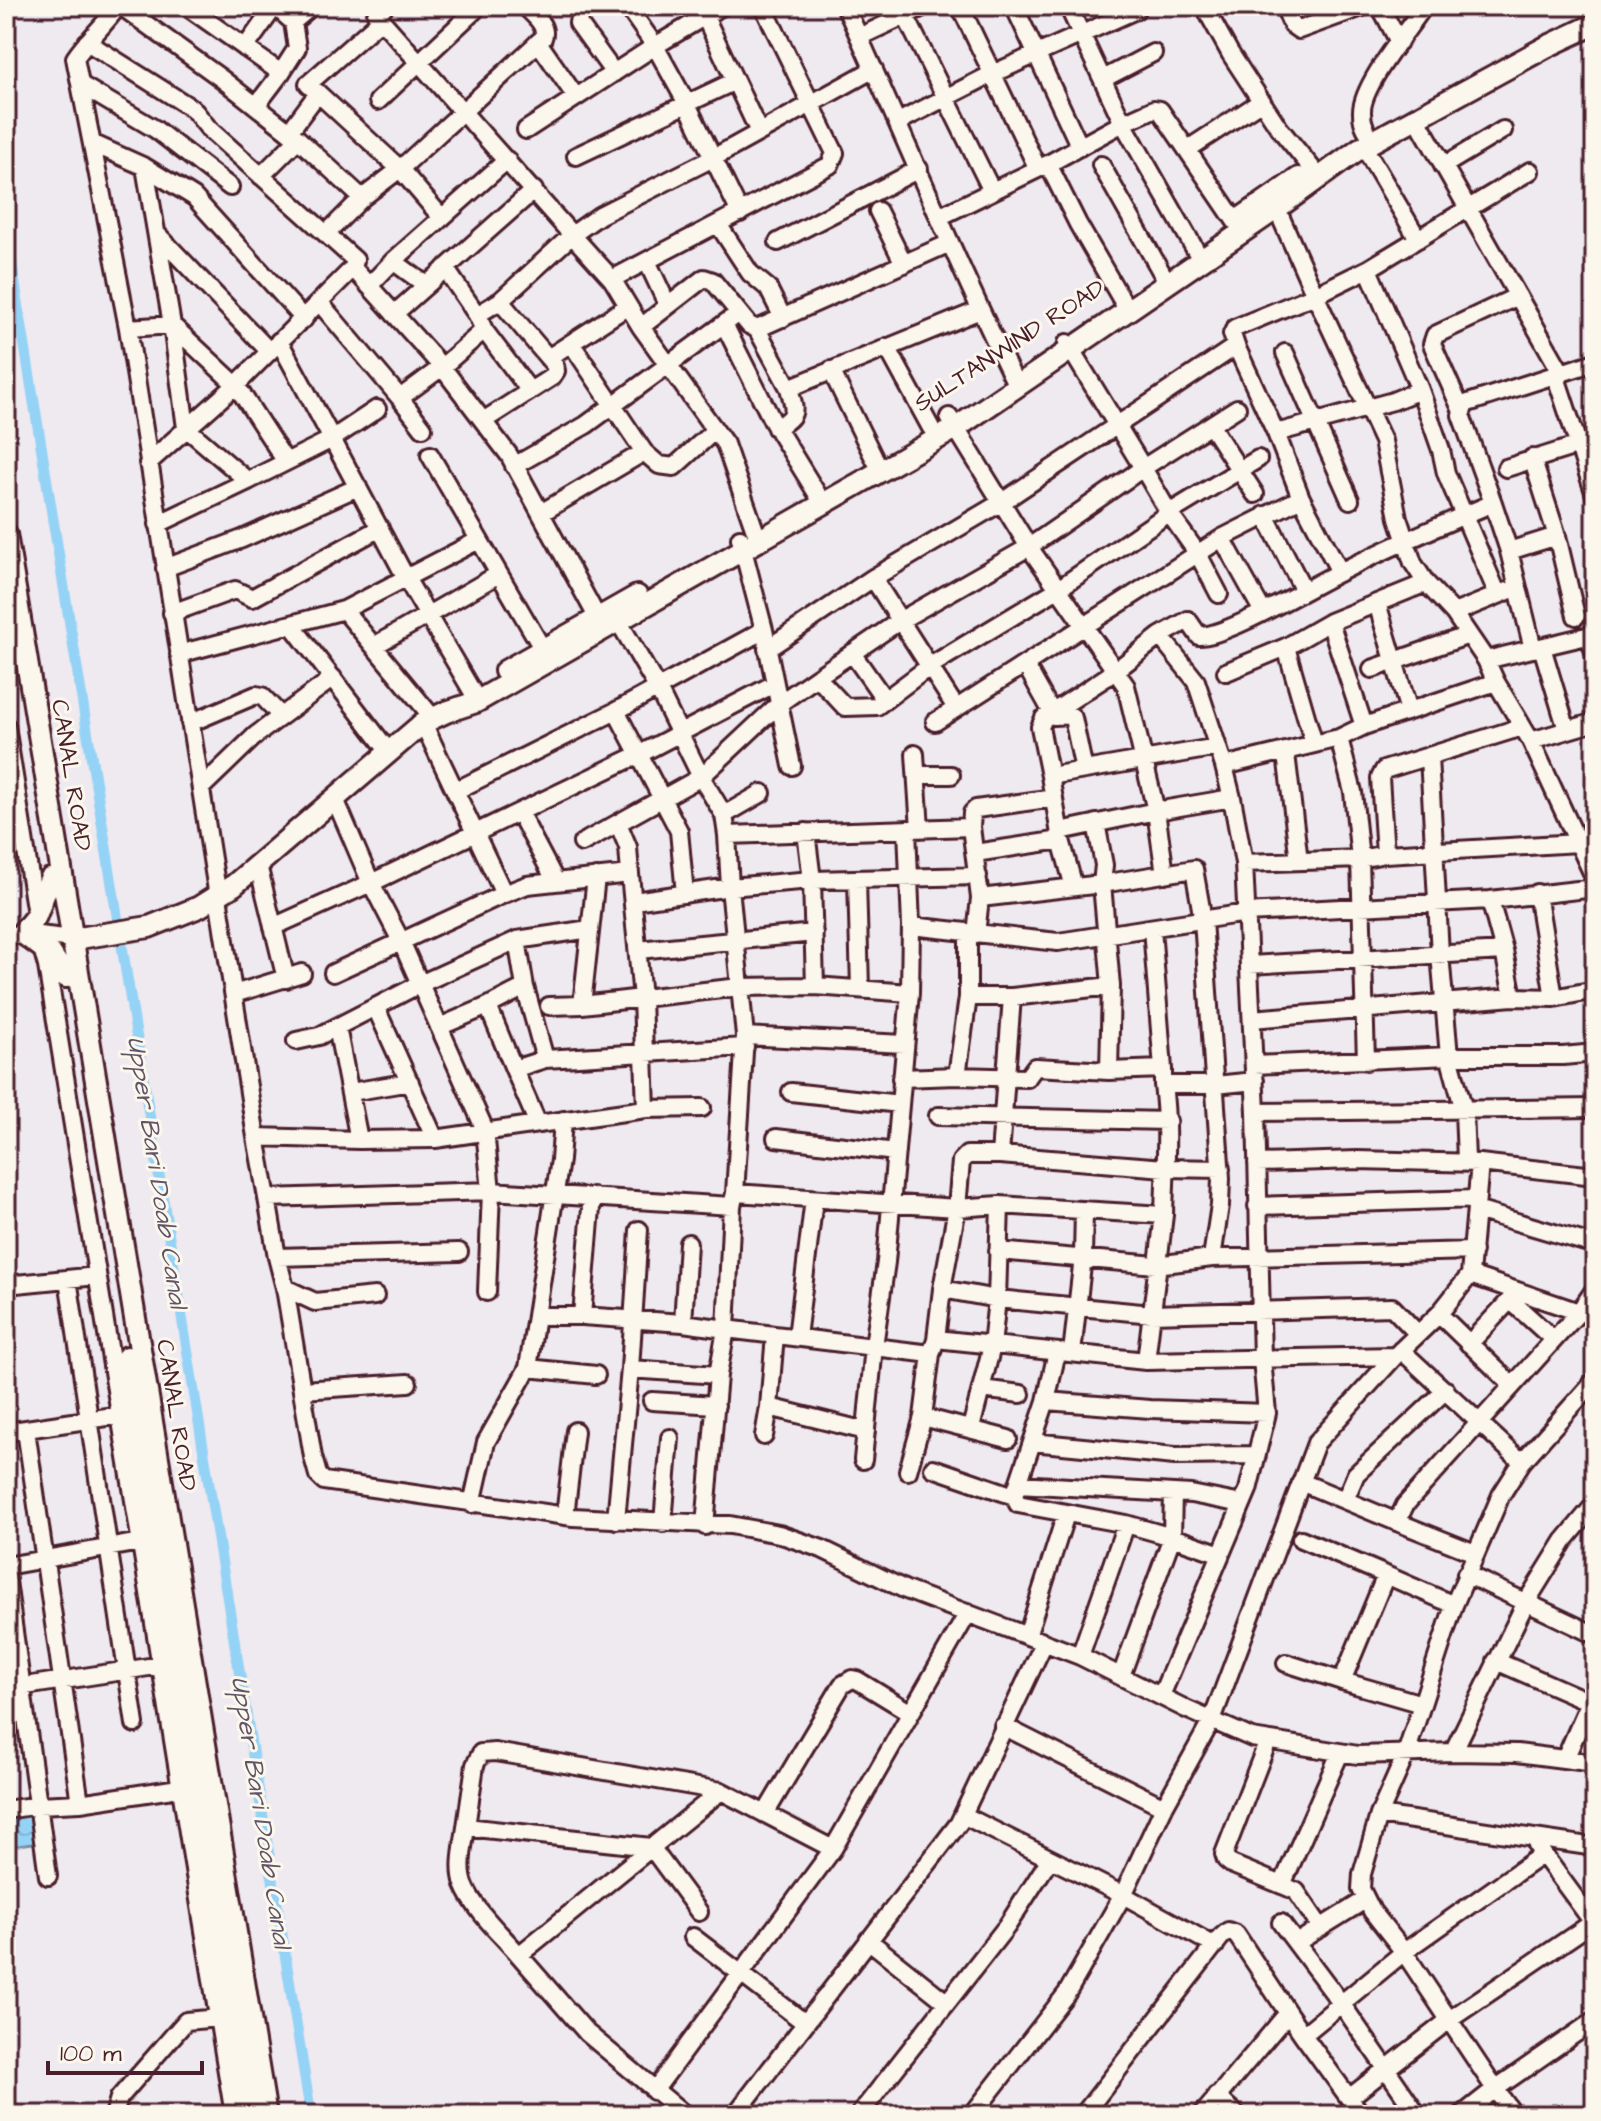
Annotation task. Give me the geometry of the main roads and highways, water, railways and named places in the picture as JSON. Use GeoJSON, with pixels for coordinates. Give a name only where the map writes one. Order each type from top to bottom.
{"type":"FeatureCollection","features":[{"type":"Feature","properties":{"kind":"main road","name":"SULTANWIND ROAD"},"geometry":{"type":"LineString","coordinates":[[58,941],[149,927],[199,907],[219,895],[389,752],[472,691],[597,617],[750,540],[931,428],[953,422],[1013,378],[1069,346],[1123,302],[1236,222],[1274,202],[1368,139],[1595,13]]}},
{"type":"Feature","properties":{"kind":"main road"},"geometry":{"type":"LineString","coordinates":[[1368,139],[1416,117],[1473,82],[1595,24]]}},
{"type":"Feature","properties":{"kind":"main road"},"geometry":{"type":"LineString","coordinates":[[820,499],[953,422],[1069,346],[1274,202]]}},
{"type":"Feature","properties":{"kind":"main road","name":"CANAL ROAD"},"geometry":{"type":"LineString","coordinates":[[6,534],[58,941],[66,977],[128,1414],[226,2017],[250,2115]]}},
{"type":"Feature","properties":{"kind":"main road"},"geometry":{"type":"LineString","coordinates":[[434,718],[476,702],[619,622],[750,540]]}},
{"type":"Feature","properties":{"kind":"main road","name":"CANAL ROAD"},"geometry":{"type":"LineString","coordinates":[[6,614],[58,941],[266,2115]]}},
{"type":"Feature","properties":{"kind":"main road"},"geometry":{"type":"LineString","coordinates":[[14,935],[36,916],[50,879]]}},
{"type":"Feature","properties":{"kind":"main road"},"geometry":{"type":"LineString","coordinates":[[14,935],[58,941]]}},
{"type":"Feature","properties":{"kind":"water"},"geometry":{"type":"Polygon","coordinates":[[[35,1814],[38,1835],[35,1843],[9,1847],[6,1861],[6,1821],[35,1814]]]}},
{"type":"Feature","properties":{"kind":"waterway","name":"Upper Bari Doab Canal"},"geometry":{"type":"LineString","coordinates":[[6,229],[311,2115]]}}]}
